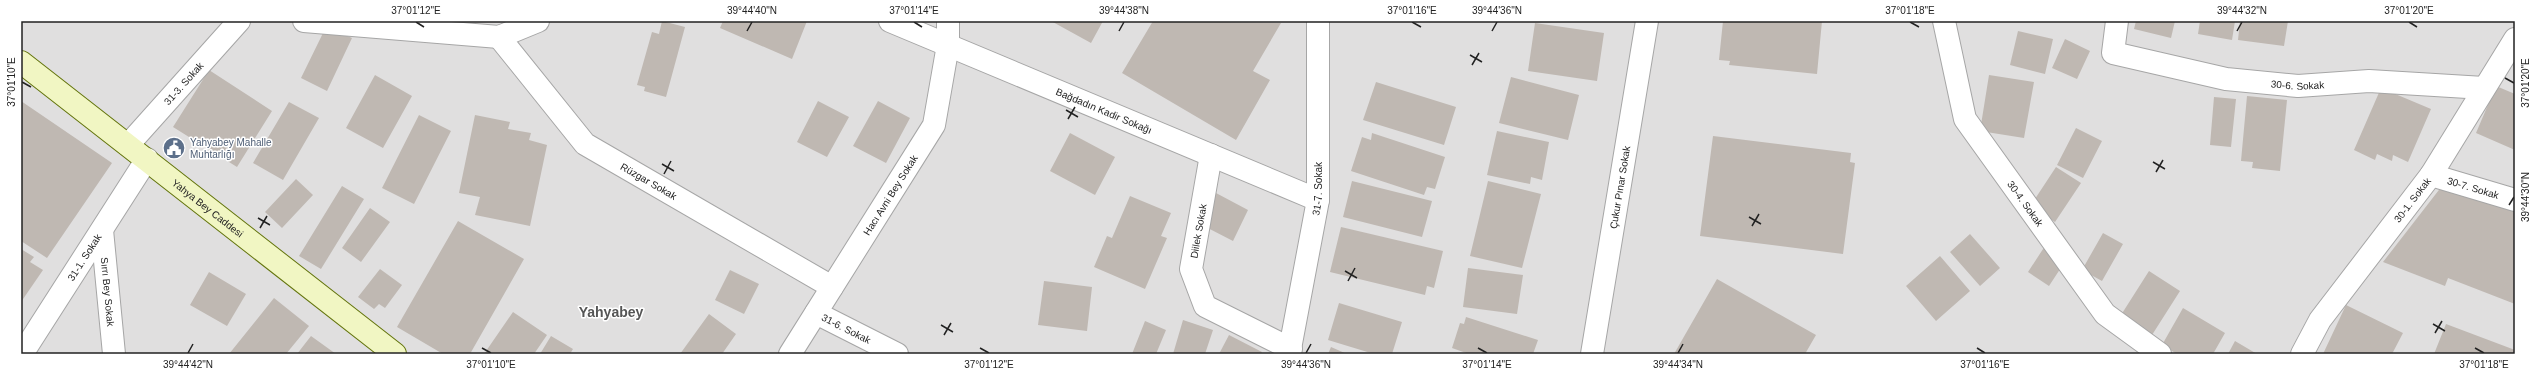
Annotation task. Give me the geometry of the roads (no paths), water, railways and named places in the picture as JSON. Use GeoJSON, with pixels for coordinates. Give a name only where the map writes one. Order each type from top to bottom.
{"type":"FeatureCollection","features":[{"type":"Feature","properties":{"kind":"street","name":"31-3. Sokak"},"geometry":{"type":"LineString","coordinates":[[128,145],[238,21]]}},
{"type":"Feature","properties":{"kind":"street"},"geometry":{"type":"LineString","coordinates":[[304,21],[499,37],[538,21]]}},
{"type":"Feature","properties":{"kind":"street","name":"Bağdadın Kadir Sokağı"},"geometry":{"type":"LineString","coordinates":[[890,21],[1318,200]]}},
{"type":"Feature","properties":{"kind":"street","name":"Hacı Avni Bey Sokak"},"geometry":{"type":"LineString","coordinates":[[790,354],[934,125],[948,46],[948,21]]}},
{"type":"Feature","properties":{"kind":"street","name":"31-7. Sokak"},"geometry":{"type":"LineString","coordinates":[[1290,351],[1318,200],[1318,21]]}},
{"type":"Feature","properties":{"kind":"street","name":"Çukur Pınar Sokak"},"geometry":{"type":"LineString","coordinates":[[1592,354],[1647,21]]}},
{"type":"Feature","properties":{"kind":"street","name":"30-4. Sokak"},"geometry":{"type":"LineString","coordinates":[[1944,21],[1965,119],[2105,314],[2160,354]]}},
{"type":"Feature","properties":{"kind":"street","name":"30-6. Sokak"},"geometry":{"type":"LineString","coordinates":[[2117,21],[2113,53],[2240,80],[2298,86],[2369,81],[2484,88]]}},
{"type":"Feature","properties":{"kind":"street","name":"Rüzgar Sokak"},"geometry":{"type":"LineString","coordinates":[[499,37],[585,144],[832,287]]}},
{"type":"Feature","properties":{"kind":"street","name":"30-1. Sokak"},"geometry":{"type":"LineString","coordinates":[[2302,354],[2320,320],[2431,174],[2515,39]]}},
{"type":"Feature","properties":{"kind":"street","name":"Yahya Bey Caddesi"},"geometry":{"type":"LineString","coordinates":[[21,62],[395,354]]}},
{"type":"Feature","properties":{"kind":"street","name":"Diilek Sokak"},"geometry":{"type":"LineString","coordinates":[[1211,156],[1191,269],[1205,306],[1290,351]]}},
{"type":"Feature","properties":{"kind":"street","name":"31-1. Sokak"},"geometry":{"type":"LineString","coordinates":[[22,354],[147,159]]}},
{"type":"Feature","properties":{"kind":"street","name":"30-7. Sokak"},"geometry":{"type":"LineString","coordinates":[[2431,174],[2515,200]]}},
{"type":"Feature","properties":{"kind":"street","name":"Sırrı Bey Sokak"},"geometry":{"type":"LineString","coordinates":[[102,230],[114,354]]}},
{"type":"Feature","properties":{"kind":"street","name":"31-6. Sokak"},"geometry":{"type":"LineString","coordinates":[[816,313],[897,354]]}},
{"type":"Feature","properties":{"kind":"place","name":"Yahyabey Mahalle Muhtarlığı"},"geometry":{"type":"Point","coordinates":[174,148]}},
{"type":"Feature","properties":{"kind":"district","name":"Yahyabey"},"geometry":{"type":"Point","coordinates":[611,312]}}]}
